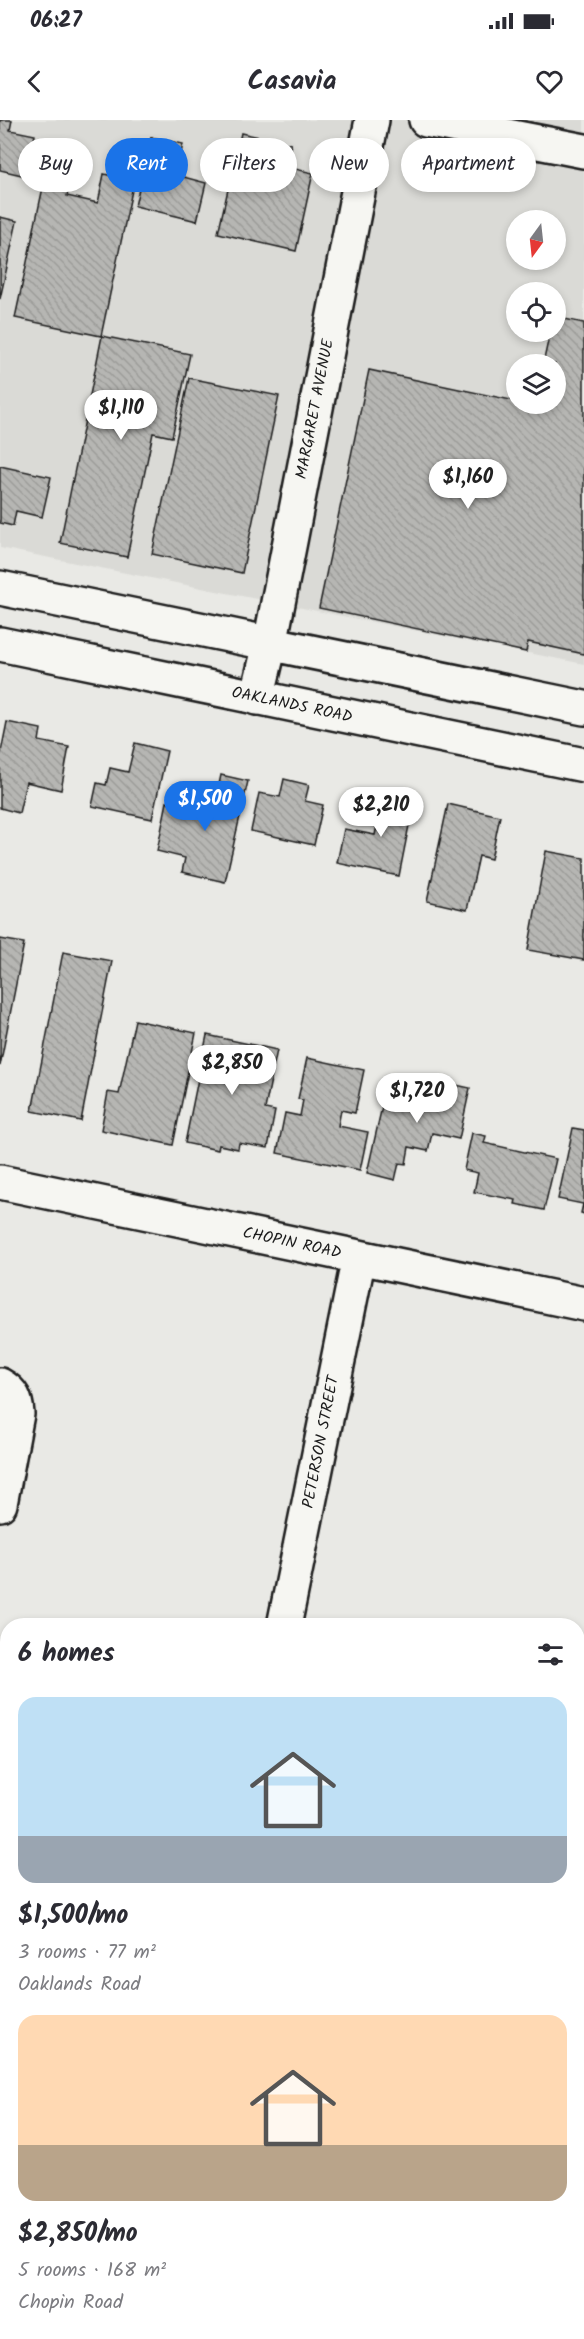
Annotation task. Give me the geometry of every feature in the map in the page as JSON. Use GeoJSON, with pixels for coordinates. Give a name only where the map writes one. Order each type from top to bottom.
{"type":"FeatureCollection","features":[{"type":"Feature","properties":{"kind":"street","name":"MARGARET AVENUE"},"geometry":{"type":"LineString","coordinates":[[257,698],[270,644],[372,120]]}},
{"type":"Feature","properties":{"kind":"street"},"geometry":{"type":"LineString","coordinates":[[426,120],[584,151]]}},
{"type":"Feature","properties":{"kind":"street"},"geometry":{"type":"LineString","coordinates":[[0,588],[584,708]]}},
{"type":"Feature","properties":{"kind":"street","name":"OAKLANDS ROAD"},"geometry":{"type":"LineString","coordinates":[[0,644],[584,765]]}},
{"type":"Feature","properties":{"kind":"street","name":"CHOPIN ROAD"},"geometry":{"type":"LineString","coordinates":[[0,1182],[584,1304]]}},
{"type":"Feature","properties":{"kind":"street","name":"PETERSON STREET"},"geometry":{"type":"LineString","coordinates":[[286,1618],[359,1257]]}},
{"type":"Feature","properties":{"kind":"street"},"geometry":{"type":"LineString","coordinates":[[0,1385],[12,1394],[17,1414],[0,1504]]}},
{"type":"Feature","properties":{"kind":"shaded area"},"geometry":{"type":"Polygon","coordinates":[[[0,120],[584,120],[584,664],[0,548],[0,120]]]}},
{"type":"Feature","properties":{"kind":"building"},"geometry":{"type":"Polygon","coordinates":[[[0,120],[12,120],[10,130],[35,135],[34,138],[18,138],[18,174],[0,170],[0,120]]]}},
{"type":"Feature","properties":{"kind":"building"},"geometry":{"type":"Polygon","coordinates":[[[241,133],[264,138],[240,138],[241,133]]]}},
{"type":"Feature","properties":{"kind":"building"},"geometry":{"type":"Polygon","coordinates":[[[297,169],[309,172],[309,191],[296,251],[218,233],[227,192],[297,192],[297,169]]]}},
{"type":"Feature","properties":{"kind":"building"},"geometry":{"type":"Polygon","coordinates":[[[104,174],[105,192],[132,192],[101,336],[15,318],[42,192],[68,192],[67,196],[98,203],[104,174]]]}},
{"type":"Feature","properties":{"kind":"building"},"geometry":{"type":"Polygon","coordinates":[[[188,178],[200,181],[200,192],[204,192],[197,221],[135,206],[138,192],[188,192],[188,178]]]}},
{"type":"Feature","properties":{"kind":"building"},"geometry":{"type":"Polygon","coordinates":[[[0,217],[17,221],[0,299],[0,217]]]}},
{"type":"Feature","properties":{"kind":"building"},"geometry":{"type":"Polygon","coordinates":[[[566,319],[584,323],[584,654],[528,642],[526,652],[319,608],[369,370],[506,399],[506,414],[566,414],[566,354],[545,354],[548,342],[566,342],[566,319]]]}},
{"type":"Feature","properties":{"kind":"building"},"geometry":{"type":"Polygon","coordinates":[[[102,336],[190,354],[172,437],[153,433],[127,557],[60,543],[102,336]]]}},
{"type":"Feature","properties":{"kind":"building"},"geometry":{"type":"Polygon","coordinates":[[[189,378],[279,396],[242,573],[152,554],[189,378]]]}},
{"type":"Feature","properties":{"kind":"building"},"geometry":{"type":"Polygon","coordinates":[[[0,466],[51,477],[42,517],[16,511],[13,526],[0,523],[0,466]]]}},
{"type":"Feature","properties":{"kind":"building"},"geometry":{"type":"Polygon","coordinates":[[[7,722],[41,729],[39,741],[69,747],[61,790],[26,782],[19,813],[0,808],[0,757],[7,722]]]}},
{"type":"Feature","properties":{"kind":"building"},"geometry":{"type":"Polygon","coordinates":[[[135,743],[167,751],[152,819],[92,806],[97,783],[106,785],[110,768],[128,772],[135,743]]]}},
{"type":"Feature","properties":{"kind":"building"},"geometry":{"type":"Polygon","coordinates":[[[221,775],[248,781],[225,882],[182,872],[185,858],[157,851],[167,802],[213,812],[221,775]]]}},
{"type":"Feature","properties":{"kind":"building"},"geometry":{"type":"Polygon","coordinates":[[[284,779],[309,785],[305,801],[323,805],[314,845],[251,831],[259,793],[280,797],[284,779]]]}},
{"type":"Feature","properties":{"kind":"building"},"geometry":{"type":"Polygon","coordinates":[[[385,789],[415,795],[399,876],[337,863],[344,829],[375,835],[385,789]]]}},
{"type":"Feature","properties":{"kind":"building"},"geometry":{"type":"Polygon","coordinates":[[[448,804],[500,816],[491,859],[479,856],[467,910],[427,901],[448,804]]]}},
{"type":"Feature","properties":{"kind":"building"},"geometry":{"type":"Polygon","coordinates":[[[546,851],[584,858],[584,960],[528,950],[546,851]]]}},
{"type":"Feature","properties":{"kind":"building"},"geometry":{"type":"Polygon","coordinates":[[[0,939],[24,943],[0,1066],[0,939]]]}},
{"type":"Feature","properties":{"kind":"building"},"geometry":{"type":"Polygon","coordinates":[[[63,952],[112,961],[81,1121],[32,1111],[63,952]]]}},
{"type":"Feature","properties":{"kind":"building"},"geometry":{"type":"Polygon","coordinates":[[[135,1020],[196,1033],[173,1145],[101,1130],[108,1092],[119,1094],[135,1020]]]}},
{"type":"Feature","properties":{"kind":"building"},"geometry":{"type":"Polygon","coordinates":[[[207,1035],[277,1050],[265,1109],[275,1111],[268,1148],[239,1143],[238,1149],[219,1145],[218,1150],[185,1143],[207,1035]]]}},
{"type":"Feature","properties":{"kind":"building"},"geometry":{"type":"Polygon","coordinates":[[[307,1058],[364,1070],[355,1113],[341,1110],[338,1126],[368,1132],[360,1170],[277,1153],[285,1113],[300,1116],[303,1100],[298,1099],[307,1058]]]}},
{"type":"Feature","properties":{"kind":"building"},"geometry":{"type":"Polygon","coordinates":[[[414,1076],[470,1088],[459,1139],[432,1133],[428,1151],[409,1147],[406,1164],[399,1163],[395,1180],[367,1173],[383,1102],[407,1107],[414,1076]]]}},
{"type":"Feature","properties":{"kind":"building"},"geometry":{"type":"Polygon","coordinates":[[[573,1128],[584,1130],[584,1214],[581,1213],[583,1204],[558,1199],[573,1128]]]}},
{"type":"Feature","properties":{"kind":"building"},"geometry":{"type":"Polygon","coordinates":[[[472,1133],[486,1136],[484,1143],[556,1159],[544,1210],[515,1204],[516,1200],[474,1192],[478,1173],[464,1170],[472,1133]]]}}]}
